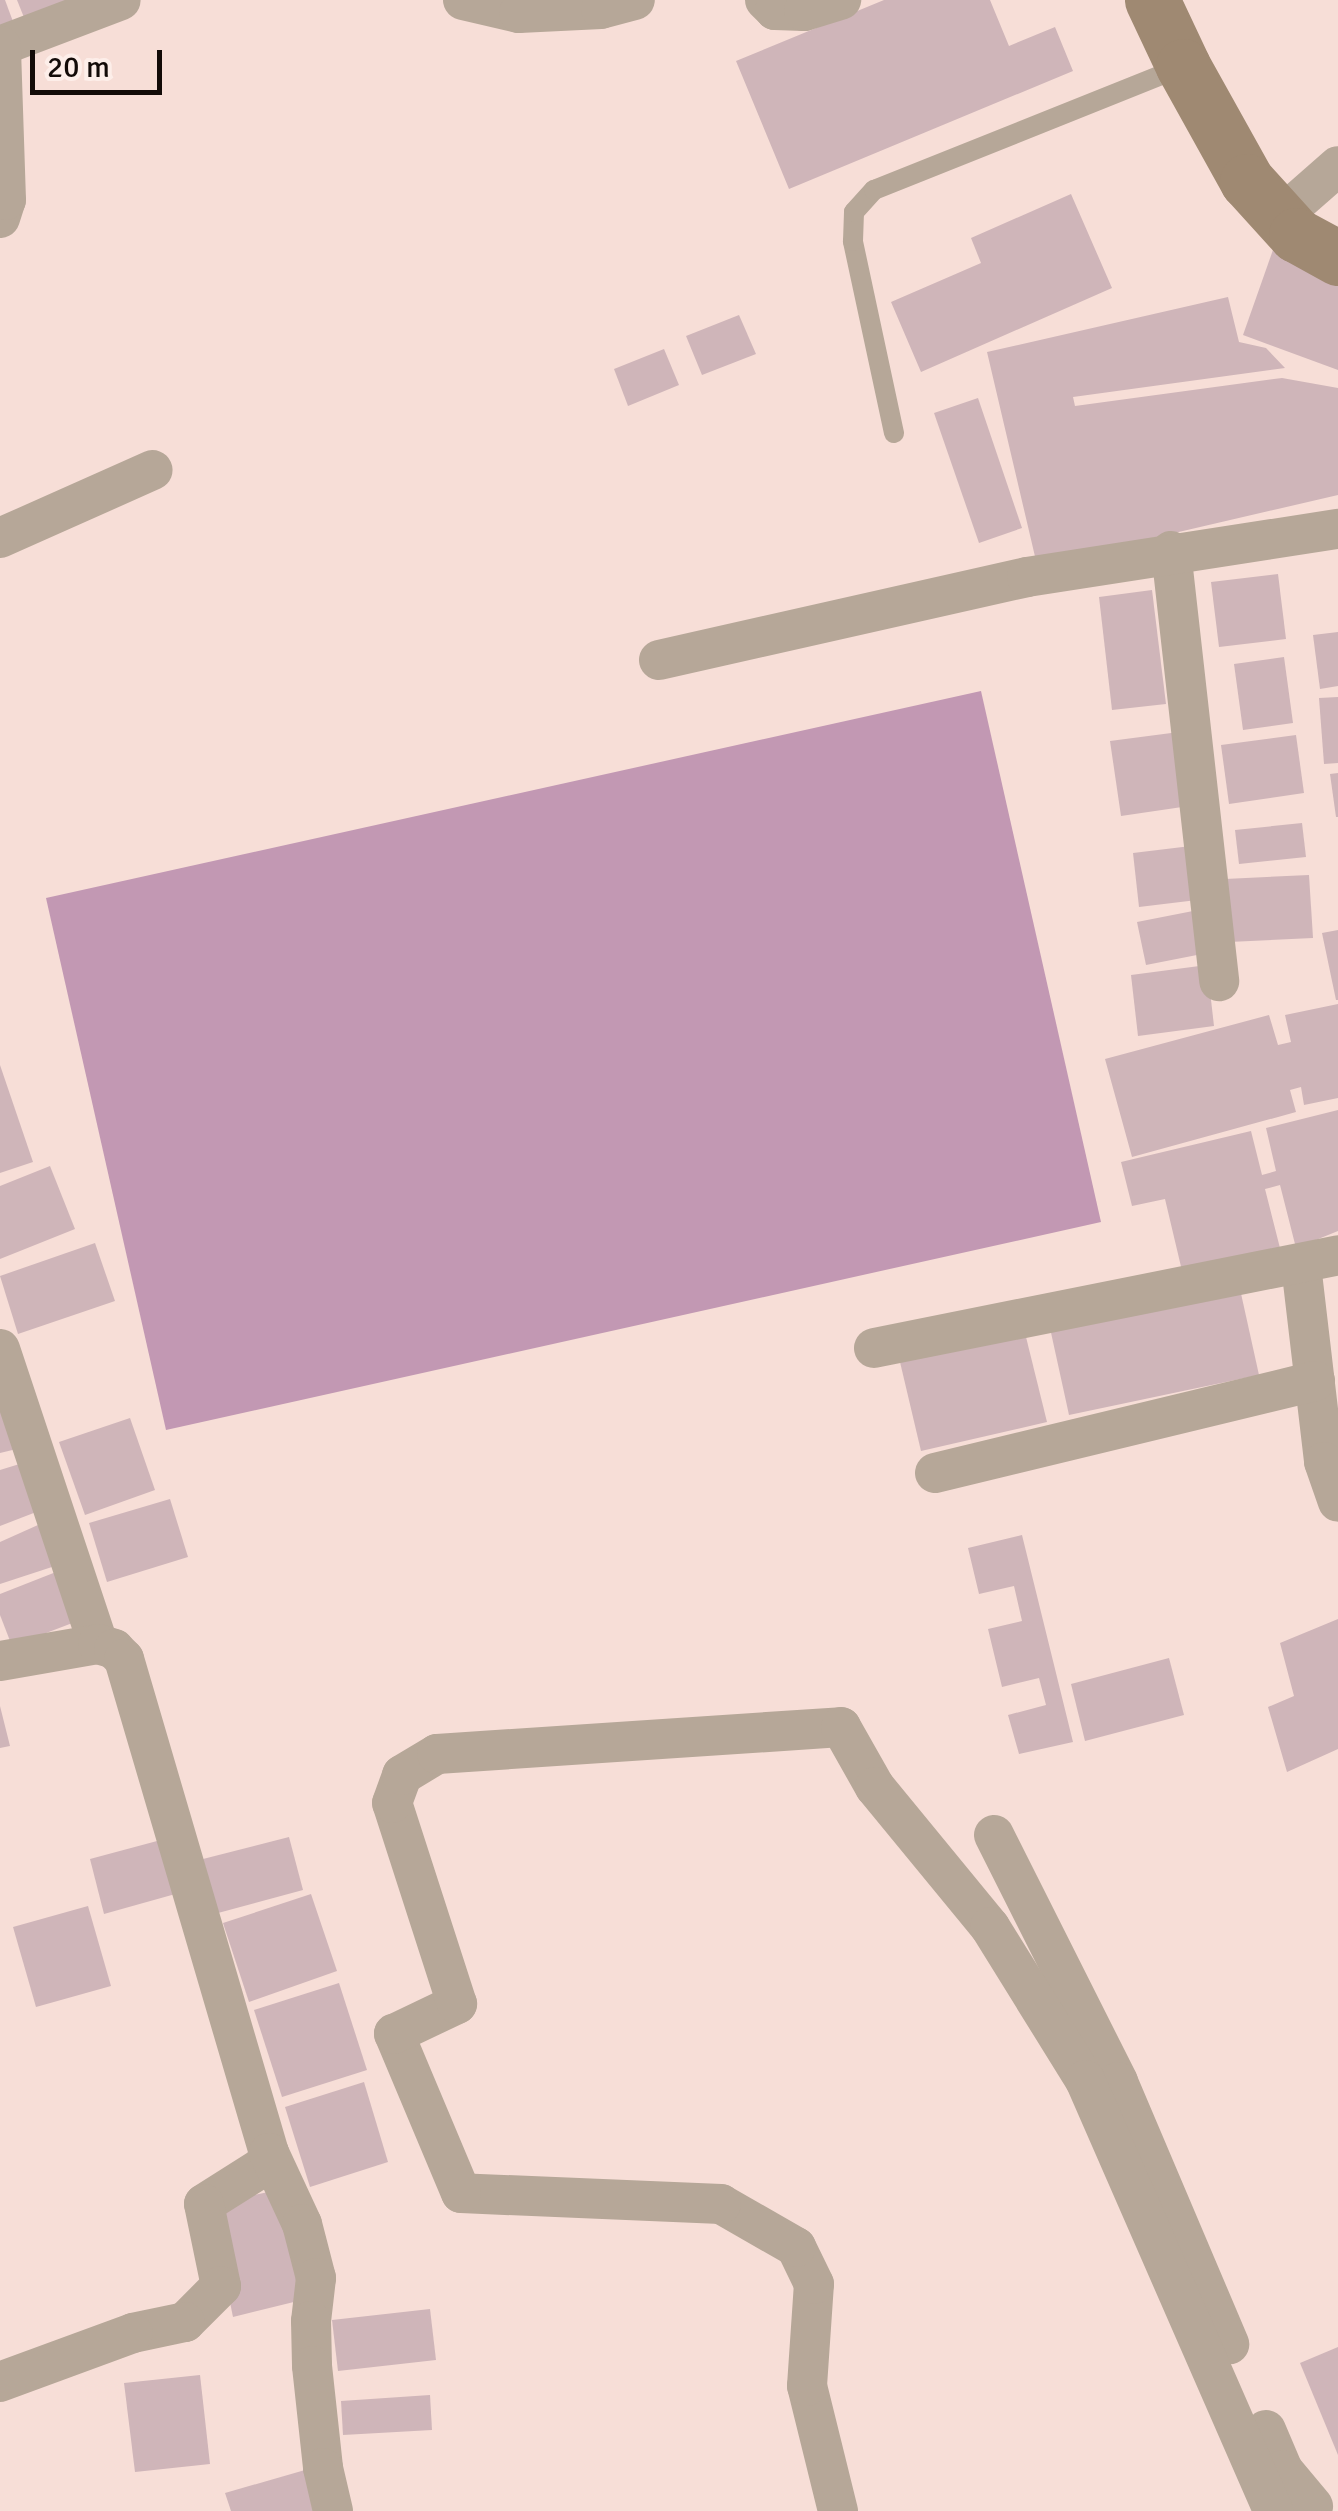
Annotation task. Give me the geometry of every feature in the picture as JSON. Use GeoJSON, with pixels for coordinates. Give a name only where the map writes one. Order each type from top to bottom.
{"type":"FeatureCollection","features":[{"type":"Feature","properties":{"kind":"main road"},"geometry":{"type":"LineString","coordinates":[[1152,0],[1182,66],[1247,181],[1296,235],[1338,258]]}},
{"type":"Feature","properties":{"kind":"street"},"geometry":{"type":"LineString","coordinates":[[0,218],[6,200],[1,46],[121,0]]}},
{"type":"Feature","properties":{"kind":"street"},"geometry":{"type":"LineString","coordinates":[[463,0],[518,13],[602,8],[635,0]]}},
{"type":"Feature","properties":{"kind":"street"},"geometry":{"type":"LineString","coordinates":[[765,0],[775,10],[804,12],[841,0]]}},
{"type":"Feature","properties":{"kind":"street"},"geometry":{"type":"LineString","coordinates":[[1280,217],[1338,166]]}},
{"type":"Feature","properties":{"kind":"street"},"geometry":{"type":"LineString","coordinates":[[0,538],[153,470]]}},
{"type":"Feature","properties":{"kind":"street"},"geometry":{"type":"LineString","coordinates":[[658,660],[1027,576],[1171,551],[1338,529]]}},
{"type":"Feature","properties":{"kind":"street"},"geometry":{"type":"LineString","coordinates":[[1171,551],[1219,981]]}},
{"type":"Feature","properties":{"kind":"street"},"geometry":{"type":"LineString","coordinates":[[874,1348],[1320,1260],[1315,1381],[1324,1462],[1338,1502]]}},
{"type":"Feature","properties":{"kind":"street"},"geometry":{"type":"LineString","coordinates":[[0,1349],[98,1644]]}},
{"type":"Feature","properties":{"kind":"street"},"geometry":{"type":"LineString","coordinates":[[935,1473],[1315,1381]]}},
{"type":"Feature","properties":{"kind":"street"},"geometry":{"type":"LineString","coordinates":[[0,1661],[98,1644],[114,1649],[124,1659],[268,2153],[302,2224],[316,2278],[310,2320],[312,2366],[323,2468],[333,2511]]}},
{"type":"Feature","properties":{"kind":"street"},"geometry":{"type":"LineString","coordinates":[[838,2511],[807,2386],[814,2284],[796,2247],[721,2204],[461,2193],[394,2034],[457,2004],[392,1803],[402,1775],[437,1754],[841,1726],[875,1787],[990,1927],[1085,2080],[1273,2511]]}},
{"type":"Feature","properties":{"kind":"street"},"geometry":{"type":"LineString","coordinates":[[994,1835],[1118,2082],[1282,2470],[1317,2504]]}},
{"type":"Feature","properties":{"kind":"street"},"geometry":{"type":"LineString","coordinates":[[0,2382],[133,2333],[186,2322],[221,2286],[204,2204],[264,2166],[268,2153]]}},
{"type":"Feature","properties":{"kind":"lane"},"geometry":{"type":"LineString","coordinates":[[894,434],[853,241],[854,212],[874,190],[1182,66]]}},
{"type":"Feature","properties":{"kind":"shaded area"},"geometry":{"type":"Polygon","coordinates":[[[981,691],[1101,1222],[166,1430],[46,898],[981,691]]]}},
{"type":"Feature","properties":{"kind":"building"},"geometry":{"type":"Polygon","coordinates":[[[0,0],[5,0],[15,27],[0,33],[0,0]]]}},
{"type":"Feature","properties":{"kind":"building"},"geometry":{"type":"Polygon","coordinates":[[[17,0],[74,0],[27,25],[17,0]]]}},
{"type":"Feature","properties":{"kind":"building"},"geometry":{"type":"Polygon","coordinates":[[[884,0],[990,0],[1009,46],[1055,27],[1073,71],[789,189],[736,61],[884,0]]]}},
{"type":"Feature","properties":{"kind":"building"},"geometry":{"type":"Polygon","coordinates":[[[1071,194],[1112,288],[921,372],[891,302],[981,263],[971,238],[1071,194]]]}},
{"type":"Feature","properties":{"kind":"building"},"geometry":{"type":"Polygon","coordinates":[[[1274,247],[1338,274],[1338,370],[1243,335],[1274,247]]]}},
{"type":"Feature","properties":{"kind":"building"},"geometry":{"type":"Polygon","coordinates":[[[1228,297],[1239,342],[1266,348],[1285,368],[1073,397],[1075,406],[1282,378],[1338,388],[1338,495],[1037,565],[987,352],[1228,297]]]}},
{"type":"Feature","properties":{"kind":"building"},"geometry":{"type":"Polygon","coordinates":[[[739,315],[756,354],[702,375],[686,336],[739,315]]]}},
{"type":"Feature","properties":{"kind":"building"},"geometry":{"type":"Polygon","coordinates":[[[664,349],[679,385],[628,406],[614,369],[664,349]]]}},
{"type":"Feature","properties":{"kind":"building"},"geometry":{"type":"Polygon","coordinates":[[[978,398],[1022,528],[979,543],[934,413],[978,398]]]}},
{"type":"Feature","properties":{"kind":"building"},"geometry":{"type":"Polygon","coordinates":[[[1278,574],[1286,639],[1219,647],[1211,582],[1278,574]]]}},
{"type":"Feature","properties":{"kind":"building"},"geometry":{"type":"Polygon","coordinates":[[[1152,590],[1166,704],[1112,710],[1099,597],[1152,590]]]}},
{"type":"Feature","properties":{"kind":"building"},"geometry":{"type":"Polygon","coordinates":[[[1338,632],[1338,686],[1320,689],[1313,635],[1338,632]]]}},
{"type":"Feature","properties":{"kind":"building"},"geometry":{"type":"Polygon","coordinates":[[[1284,657],[1293,723],[1243,730],[1234,664],[1284,657]]]}},
{"type":"Feature","properties":{"kind":"building"},"geometry":{"type":"Polygon","coordinates":[[[1338,697],[1338,763],[1324,764],[1319,698],[1338,697]]]}},
{"type":"Feature","properties":{"kind":"building"},"geometry":{"type":"Polygon","coordinates":[[[1179,732],[1189,806],[1121,816],[1110,741],[1179,732]]]}},
{"type":"Feature","properties":{"kind":"building"},"geometry":{"type":"Polygon","coordinates":[[[1296,735],[1304,793],[1229,804],[1221,745],[1296,735]]]}},
{"type":"Feature","properties":{"kind":"building"},"geometry":{"type":"Polygon","coordinates":[[[1338,773],[1338,817],[1336,817],[1330,774],[1338,773]]]}},
{"type":"Feature","properties":{"kind":"building"},"geometry":{"type":"Polygon","coordinates":[[[1302,823],[1306,857],[1239,864],[1235,830],[1302,823]]]}},
{"type":"Feature","properties":{"kind":"building"},"geometry":{"type":"Polygon","coordinates":[[[1191,846],[1197,900],[1139,907],[1133,853],[1191,846]]]}},
{"type":"Feature","properties":{"kind":"building"},"geometry":{"type":"Polygon","coordinates":[[[1309,875],[1313,938],[1229,942],[1225,879],[1309,875]]]}},
{"type":"Feature","properties":{"kind":"building"},"geometry":{"type":"Polygon","coordinates":[[[1193,911],[1202,954],[1146,965],[1137,922],[1193,911]]]}},
{"type":"Feature","properties":{"kind":"building"},"geometry":{"type":"Polygon","coordinates":[[[1338,930],[1338,1000],[1336,1000],[1322,933],[1338,930]]]}},
{"type":"Feature","properties":{"kind":"building"},"geometry":{"type":"Polygon","coordinates":[[[1207,965],[1214,1026],[1138,1036],[1131,975],[1207,965]]]}},
{"type":"Feature","properties":{"kind":"building"},"geometry":{"type":"Polygon","coordinates":[[[1338,1004],[1338,1098],[1304,1105],[1301,1087],[1290,1090],[1296,1112],[1132,1157],[1105,1059],[1269,1015],[1278,1045],[1291,1042],[1285,1015],[1338,1004]]]}},
{"type":"Feature","properties":{"kind":"building"},"geometry":{"type":"Polygon","coordinates":[[[0,1065],[33,1162],[0,1173],[0,1065]]]}},
{"type":"Feature","properties":{"kind":"building"},"geometry":{"type":"Polygon","coordinates":[[[1338,1110],[1338,1231],[1296,1248],[1280,1185],[1265,1189],[1281,1252],[1183,1275],[1165,1199],[1132,1206],[1121,1162],[1251,1131],[1262,1175],[1276,1171],[1266,1128],[1338,1110]]]}},
{"type":"Feature","properties":{"kind":"building"},"geometry":{"type":"Polygon","coordinates":[[[50,1166],[75,1229],[0,1259],[0,1186],[50,1166]]]}},
{"type":"Feature","properties":{"kind":"building"},"geometry":{"type":"Polygon","coordinates":[[[95,1243],[115,1301],[18,1334],[0,1276],[95,1243]]]}},
{"type":"Feature","properties":{"kind":"building"},"geometry":{"type":"Polygon","coordinates":[[[1240,1289],[1259,1375],[1069,1415],[1050,1328],[1240,1289]]]}},
{"type":"Feature","properties":{"kind":"building"},"geometry":{"type":"Polygon","coordinates":[[[1025,1333],[1047,1422],[921,1451],[900,1362],[1025,1333]]]}},
{"type":"Feature","properties":{"kind":"building"},"geometry":{"type":"Polygon","coordinates":[[[0,1391],[25,1447],[0,1453],[0,1391]]]}},
{"type":"Feature","properties":{"kind":"building"},"geometry":{"type":"Polygon","coordinates":[[[130,1418],[155,1490],[85,1515],[59,1442],[130,1418]]]}},
{"type":"Feature","properties":{"kind":"building"},"geometry":{"type":"Polygon","coordinates":[[[26,1462],[44,1509],[0,1526],[0,1470],[26,1462]]]}},
{"type":"Feature","properties":{"kind":"building"},"geometry":{"type":"Polygon","coordinates":[[[170,1499],[188,1557],[107,1582],[89,1523],[170,1499]]]}},
{"type":"Feature","properties":{"kind":"building"},"geometry":{"type":"Polygon","coordinates":[[[38,1525],[55,1566],[0,1584],[0,1542],[38,1525]]]}},
{"type":"Feature","properties":{"kind":"building"},"geometry":{"type":"Polygon","coordinates":[[[1022,1535],[1073,1742],[1019,1754],[1008,1715],[1046,1705],[1039,1678],[1002,1687],[988,1629],[1022,1621],[1014,1586],[979,1594],[968,1548],[1022,1535]]]}},
{"type":"Feature","properties":{"kind":"building"},"geometry":{"type":"Polygon","coordinates":[[[56,1572],[75,1622],[12,1646],[0,1615],[0,1594],[56,1572]]]}},
{"type":"Feature","properties":{"kind":"building"},"geometry":{"type":"Polygon","coordinates":[[[1338,1619],[1338,1749],[1287,1772],[1268,1707],[1294,1696],[1280,1643],[1338,1619]]]}},
{"type":"Feature","properties":{"kind":"building"},"geometry":{"type":"Polygon","coordinates":[[[1169,1658],[1184,1715],[1085,1741],[1071,1684],[1169,1658]]]}},
{"type":"Feature","properties":{"kind":"building"},"geometry":{"type":"Polygon","coordinates":[[[0,1706],[10,1746],[0,1748],[0,1706]]]}},
{"type":"Feature","properties":{"kind":"building"},"geometry":{"type":"Polygon","coordinates":[[[172,1837],[186,1891],[104,1914],[90,1859],[172,1837]]]}},
{"type":"Feature","properties":{"kind":"building"},"geometry":{"type":"Polygon","coordinates":[[[289,1837],[303,1890],[218,1913],[203,1859],[289,1837]]]}},
{"type":"Feature","properties":{"kind":"building"},"geometry":{"type":"Polygon","coordinates":[[[311,1894],[337,1971],[249,2002],[223,1923],[311,1894]]]}},
{"type":"Feature","properties":{"kind":"building"},"geometry":{"type":"Polygon","coordinates":[[[88,1906],[111,1986],[36,2007],[13,1927],[88,1906]]]}},
{"type":"Feature","properties":{"kind":"building"},"geometry":{"type":"Polygon","coordinates":[[[339,1983],[367,2070],[282,2097],[254,2010],[339,1983]]]}},
{"type":"Feature","properties":{"kind":"building"},"geometry":{"type":"Polygon","coordinates":[[[364,2082],[388,2162],[310,2187],[285,2107],[364,2082]]]}},
{"type":"Feature","properties":{"kind":"building"},"geometry":{"type":"Polygon","coordinates":[[[278,2190],[306,2299],[233,2317],[210,2204],[278,2190]]]}},
{"type":"Feature","properties":{"kind":"building"},"geometry":{"type":"Polygon","coordinates":[[[430,2309],[436,2360],[338,2371],[332,2320],[430,2309]]]}},
{"type":"Feature","properties":{"kind":"building"},"geometry":{"type":"Polygon","coordinates":[[[1338,2347],[1338,2455],[1300,2363],[1338,2347]]]}},
{"type":"Feature","properties":{"kind":"building"},"geometry":{"type":"Polygon","coordinates":[[[200,2375],[210,2464],[135,2472],[124,2383],[200,2375]]]}},
{"type":"Feature","properties":{"kind":"building"},"geometry":{"type":"Polygon","coordinates":[[[430,2395],[432,2430],[343,2435],[341,2401],[430,2395]]]}},
{"type":"Feature","properties":{"kind":"building"},"geometry":{"type":"Polygon","coordinates":[[[305,2470],[317,2511],[231,2511],[225,2493],[305,2470]]]}}]}
